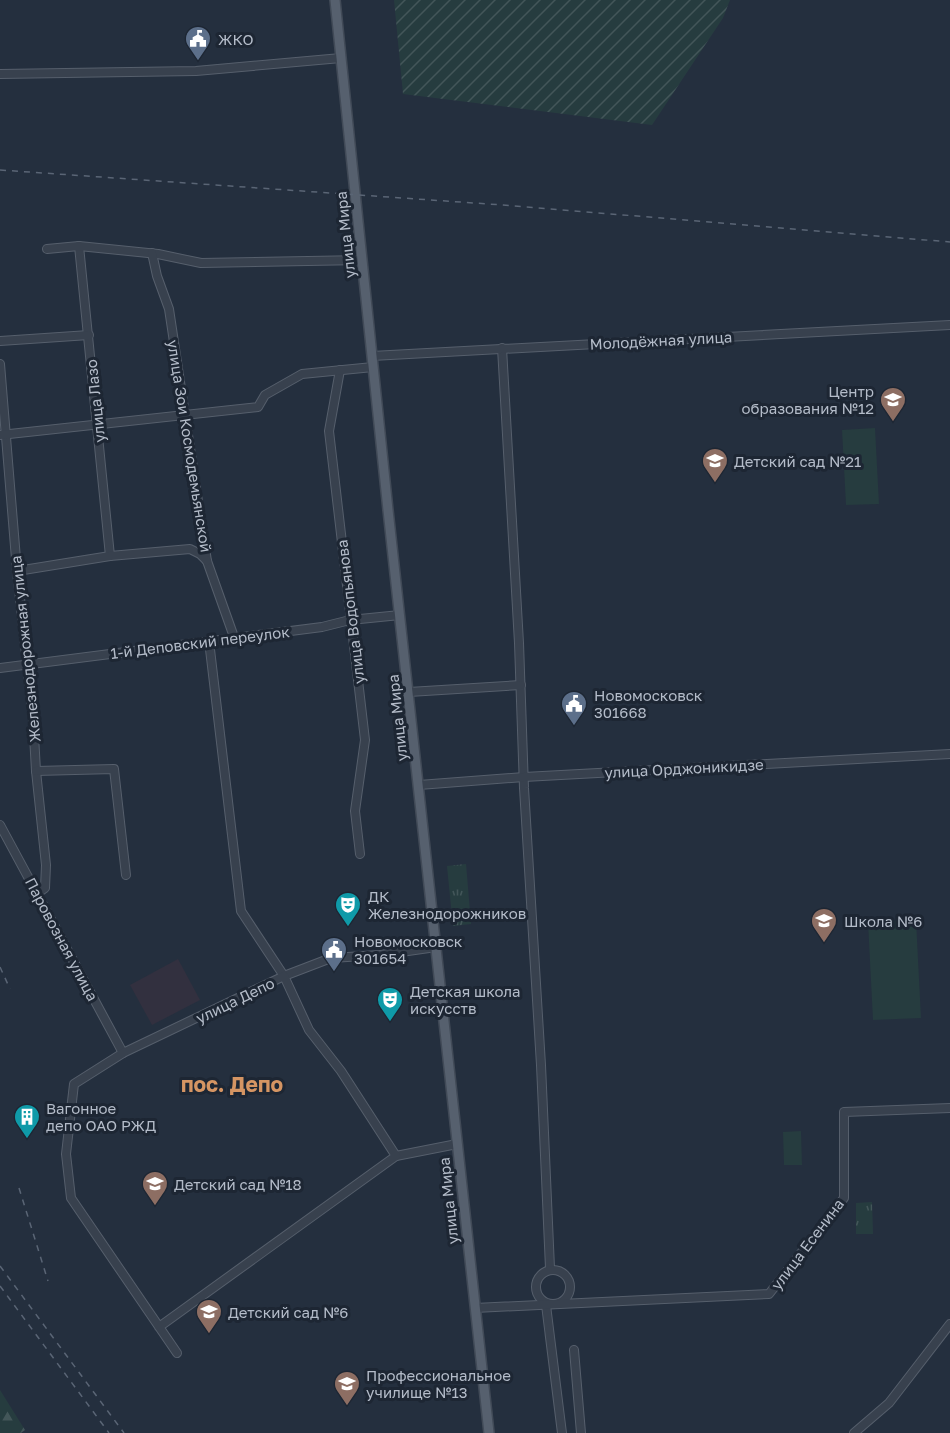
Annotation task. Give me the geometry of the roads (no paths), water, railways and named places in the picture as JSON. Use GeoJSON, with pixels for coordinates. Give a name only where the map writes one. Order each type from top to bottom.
{"type":"FeatureCollection","features":[{"type":"Feature","properties":{"kind":"main road","name":"улица Мира"},"geometry":{"type":"LineString","coordinates":[[336,0],[373,367],[489,1433]]}},
{"type":"Feature","properties":{"kind":"street"},"geometry":{"type":"LineString","coordinates":[[0,74],[196,71],[341,58]]}},
{"type":"Feature","properties":{"kind":"street"},"geometry":{"type":"LineString","coordinates":[[47,249],[79,246],[152,253],[201,263],[362,260]]}},
{"type":"Feature","properties":{"kind":"street","name":"улица Лазо"},"geometry":{"type":"LineString","coordinates":[[79,246],[110,556]]}},
{"type":"Feature","properties":{"kind":"street","name":"улица Зои Космодемьянской"},"geometry":{"type":"LineString","coordinates":[[152,253],[157,276],[169,309],[185,402],[184,415],[207,561],[234,638]]}},
{"type":"Feature","properties":{"kind":"street","name":"Молодёжная улица"},"geometry":{"type":"LineString","coordinates":[[372,356],[950,325]]}},
{"type":"Feature","properties":{"kind":"street"},"geometry":{"type":"LineString","coordinates":[[0,341],[88,335]]}},
{"type":"Feature","properties":{"kind":"street"},"geometry":{"type":"LineString","coordinates":[[502,348],[550,1268]]}},
{"type":"Feature","properties":{"kind":"street","name":"Железнодорожная улица"},"geometry":{"type":"LineString","coordinates":[[0,364],[3,435],[33,717],[46,880],[45,888],[38,893]]}},
{"type":"Feature","properties":{"kind":"street"},"geometry":{"type":"LineString","coordinates":[[3,435],[258,407],[265,395],[302,374],[373,367]]}},
{"type":"Feature","properties":{"kind":"street","name":"улица Водопьянова"},"geometry":{"type":"LineString","coordinates":[[340,370],[329,431],[365,740],[355,811],[360,854]]}},
{"type":"Feature","properties":{"kind":"street"},"geometry":{"type":"LineString","coordinates":[[17,571],[110,556],[190,549],[207,561]]}},
{"type":"Feature","properties":{"kind":"street","name":"1-й Деповский переулок"},"geometry":{"type":"LineString","coordinates":[[0,668],[400,615]]}},
{"type":"Feature","properties":{"kind":"street"},"geometry":{"type":"LineString","coordinates":[[209,641],[241,911],[284,975],[331,958],[380,955],[436,947]]}},
{"type":"Feature","properties":{"kind":"street"},"geometry":{"type":"LineString","coordinates":[[409,692],[520,685]]}},
{"type":"Feature","properties":{"kind":"street","name":"улица Орджоникидзе"},"geometry":{"type":"LineString","coordinates":[[419,785],[524,777],[950,754]]}},
{"type":"Feature","properties":{"kind":"street"},"geometry":{"type":"LineString","coordinates":[[36,771],[114,769],[126,875]]}},
{"type":"Feature","properties":{"kind":"street","name":"Паровозная улица"},"geometry":{"type":"LineString","coordinates":[[0,825],[123,1053]]}},
{"type":"Feature","properties":{"kind":"street","name":"улица Депо"},"geometry":{"type":"LineString","coordinates":[[159,1327],[71,1198],[66,1154],[74,1084],[123,1053],[284,975],[309,1030],[341,1071],[396,1156]]}},
{"type":"Feature","properties":{"kind":"street","name":"улица Есенина"},"geometry":{"type":"LineString","coordinates":[[475,1308],[769,1294],[844,1198],[844,1112],[950,1108]]}},
{"type":"Feature","properties":{"kind":"street"},"geometry":{"type":"LineString","coordinates":[[177,1353],[159,1327],[396,1156],[457,1144]]}},
{"type":"Feature","properties":{"kind":"street"},"geometry":{"type":"LineString","coordinates":[[550,1268],[564,1274],[571,1285],[573,1296],[580,1303]]}},
{"type":"Feature","properties":{"kind":"street"},"geometry":{"type":"LineString","coordinates":[[517,1306],[530,1299],[540,1275],[550,1268]]}},
{"type":"Feature","properties":{"kind":"street"},"geometry":{"type":"LineString","coordinates":[[535,1289],[541,1300],[555,1305],[566,1298],[571,1285]]}},
{"type":"Feature","properties":{"kind":"street"},"geometry":{"type":"LineString","coordinates":[[546,1305],[562,1433]]}},
{"type":"Feature","properties":{"kind":"street"},"geometry":{"type":"LineString","coordinates":[[854,1433],[889,1403],[950,1324]]}},
{"type":"Feature","properties":{"kind":"street"},"geometry":{"type":"LineString","coordinates":[[574,1350],[581,1433]]}},
{"type":"Feature","properties":{"kind":"railway"},"geometry":{"type":"LineString","coordinates":[[0,170],[503,205],[950,242]]}},
{"type":"Feature","properties":{"kind":"railway"},"geometry":{"type":"LineString","coordinates":[[0,967],[10,989]]}},
{"type":"Feature","properties":{"kind":"railway"},"geometry":{"type":"LineString","coordinates":[[19,1188],[48,1281]]}},
{"type":"Feature","properties":{"kind":"railway"},"geometry":{"type":"LineString","coordinates":[[0,1266],[124,1433]]}},
{"type":"Feature","properties":{"kind":"railway"},"geometry":{"type":"LineString","coordinates":[[0,1286],[109,1433]]}},
{"type":"Feature","properties":{"kind":"place","name":"ЖКО"},"geometry":{"type":"Point","coordinates":[198,62]}},
{"type":"Feature","properties":{"kind":"place","name":"Центр образования №12"},"geometry":{"type":"Point","coordinates":[893,423]}},
{"type":"Feature","properties":{"kind":"place","name":"Детский сад №21"},"geometry":{"type":"Point","coordinates":[715,484]}},
{"type":"Feature","properties":{"kind":"place","name":"Новомосковск 301668"},"geometry":{"type":"Point","coordinates":[574,727]}},
{"type":"Feature","properties":{"kind":"place","name":"ДК Железнодорожников"},"geometry":{"type":"Point","coordinates":[348,928]}},
{"type":"Feature","properties":{"kind":"place","name":"Школа №6"},"geometry":{"type":"Point","coordinates":[824,944]}},
{"type":"Feature","properties":{"kind":"place","name":"Новомосковск 301654"},"geometry":{"type":"Point","coordinates":[334,973]}},
{"type":"Feature","properties":{"kind":"place","name":"Детская школа искусств"},"geometry":{"type":"Point","coordinates":[390,1023]}},
{"type":"Feature","properties":{"kind":"place","name":"Вагонное депо ОАО РЖД"},"geometry":{"type":"Point","coordinates":[27,1140]}},
{"type":"Feature","properties":{"kind":"place","name":"Детский сад №18"},"geometry":{"type":"Point","coordinates":[155,1207]}},
{"type":"Feature","properties":{"kind":"place","name":"Детский сад №6"},"geometry":{"type":"Point","coordinates":[209,1335]}},
{"type":"Feature","properties":{"kind":"place","name":"Профессиональное училище №13"},"geometry":{"type":"Point","coordinates":[347,1407]}},
{"type":"Feature","properties":{"kind":"district","name":"пос. Депо"},"geometry":{"type":"Point","coordinates":[232,1084]}}]}
